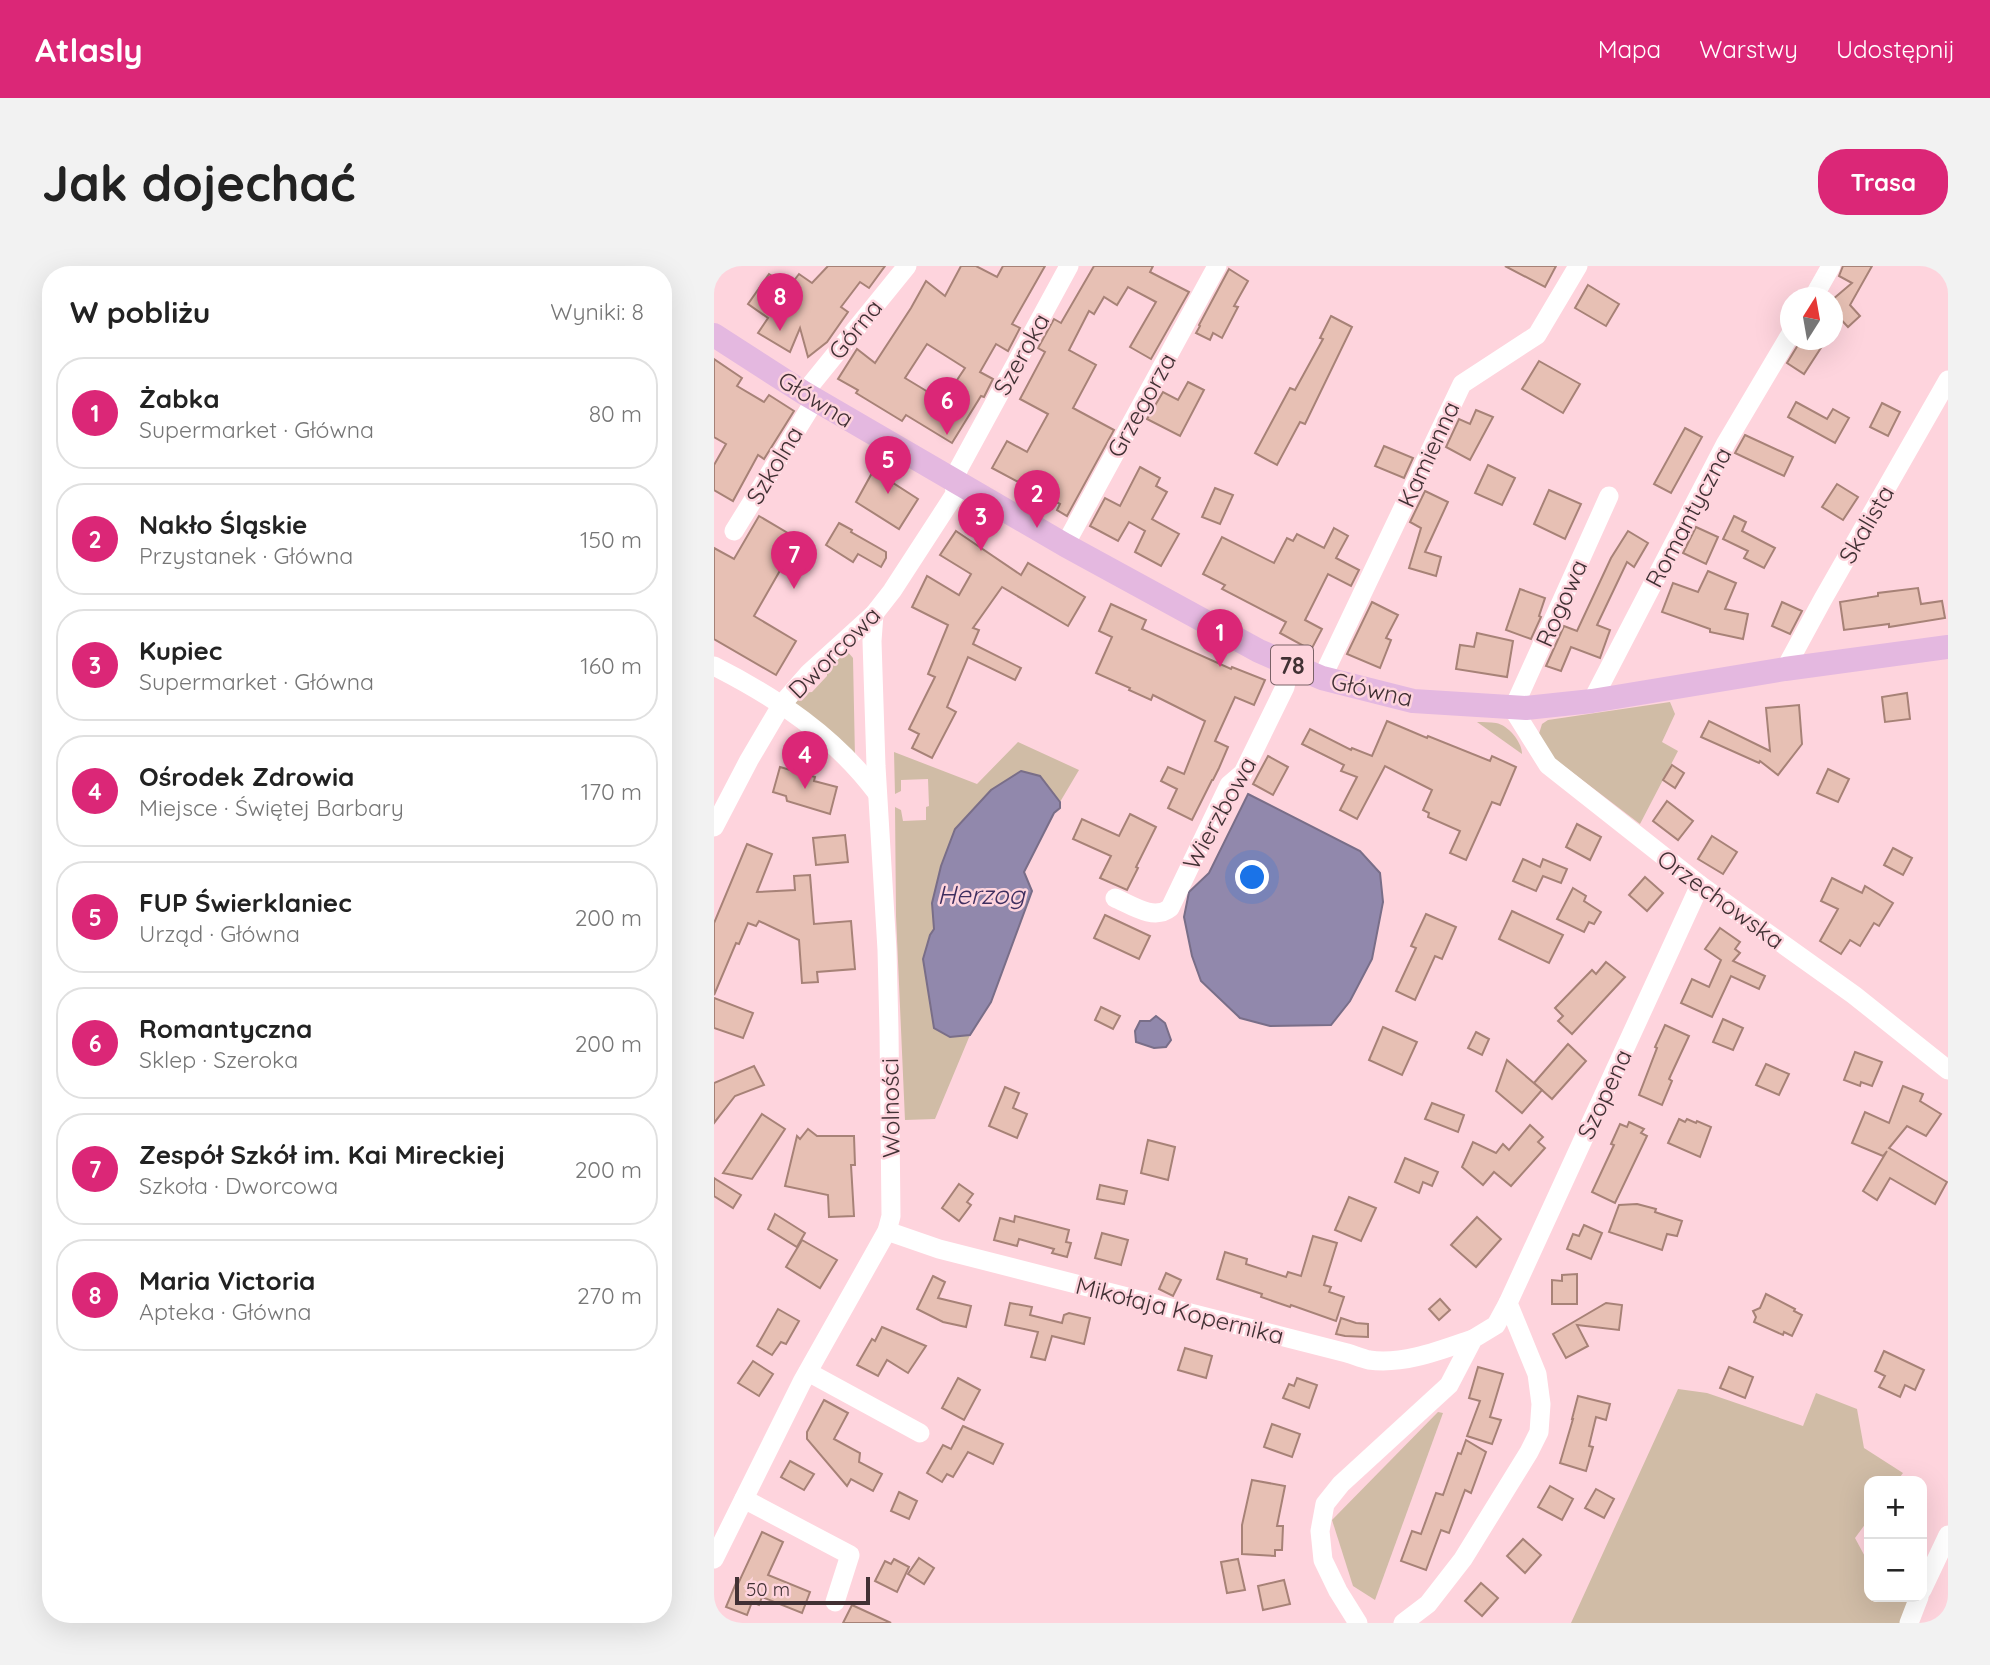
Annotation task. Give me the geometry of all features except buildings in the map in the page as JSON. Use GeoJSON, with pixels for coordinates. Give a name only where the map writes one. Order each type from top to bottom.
{"type":"FeatureCollection","features":[{"type":"Feature","properties":{"kind":"main road","name":"Główna"},"geometry":{"type":"LineString","coordinates":[[714,335],[810,397],[1065,545],[1259,651],[1322,678],[1413,701],[1513,709],[1592,701],[1785,669],[1948,647]]}},
{"type":"Feature","properties":{"kind":"street","name":"Górna"},"geometry":{"type":"LineString","coordinates":[[810,397],[907,266]]}},
{"type":"Feature","properties":{"kind":"street","name":"Szeroka"},"geometry":{"type":"LineString","coordinates":[[954,481],[1069,266]]}},
{"type":"Feature","properties":{"kind":"street","name":"Grzegorza"},"geometry":{"type":"LineString","coordinates":[[1065,545],[1217,266]]}},
{"type":"Feature","properties":{"kind":"street","name":"Kamienna"},"geometry":{"type":"LineString","coordinates":[[1322,678],[1462,384],[1537,335],[1578,266]]}},
{"type":"Feature","properties":{"kind":"street"},"geometry":{"type":"LineString","coordinates":[[1819,287],[1831,266]]}},
{"type":"Feature","properties":{"kind":"street","name":"Romantyczna"},"geometry":{"type":"LineString","coordinates":[[1592,701],[1726,443],[1781,350]]}},
{"type":"Feature","properties":{"kind":"street","name":"Skalista"},"geometry":{"type":"LineString","coordinates":[[1785,669],[1948,380]]}},
{"type":"Feature","properties":{"kind":"street","name":"Szkolna"},"geometry":{"type":"LineString","coordinates":[[734,531],[810,397]]}},
{"type":"Feature","properties":{"kind":"street","name":"Dworcowa"},"geometry":{"type":"LineString","coordinates":[[714,827],[782,704],[809,673],[874,614],[892,591],[956,494],[954,481]]}},
{"type":"Feature","properties":{"kind":"street","name":"Rogowa"},"geometry":{"type":"LineString","coordinates":[[1513,709],[1609,496]]}},
{"type":"Feature","properties":{"kind":"street","name":"Wolności"},"geometry":{"type":"LineString","coordinates":[[714,1559],[808,1372],[887,1231],[891,1216],[887,950],[877,793],[872,641],[874,614]]}},
{"type":"Feature","properties":{"kind":"street","name":"Wierzbowa"},"geometry":{"type":"LineString","coordinates":[[1115,898],[1155,913],[1170,908],[1229,785],[1243,773],[1249,761],[1285,687],[1290,664]]}},
{"type":"Feature","properties":{"kind":"street"},"geometry":{"type":"LineString","coordinates":[[714,666],[782,704],[824,736],[852,762],[877,793]]}},
{"type":"Feature","properties":{"kind":"street","name":"Orzechowska"},"geometry":{"type":"LineString","coordinates":[[1513,709],[1548,765],[1700,886],[1854,995],[1948,1070]]}},
{"type":"Feature","properties":{"kind":"street","name":"Szopena"},"geometry":{"type":"LineString","coordinates":[[1358,1623],[1323,1560],[1320,1531],[1325,1504],[1340,1484],[1449,1385],[1473,1339],[1496,1325],[1700,886]]}},
{"type":"Feature","properties":{"kind":"street","name":"Mikołaja Kopernika"},"geometry":{"type":"LineString","coordinates":[[887,1231],[939,1249],[1367,1359],[1387,1361],[1428,1354],[1473,1339]]}},
{"type":"Feature","properties":{"kind":"street"},"geometry":{"type":"LineString","coordinates":[[1403,1623],[1428,1604],[1463,1559],[1539,1432],[1541,1404],[1537,1374],[1508,1303]]}},
{"type":"Feature","properties":{"kind":"street"},"geometry":{"type":"LineString","coordinates":[[808,1372],[920,1433]]}},
{"type":"Feature","properties":{"kind":"street"},"geometry":{"type":"LineString","coordinates":[[744,1499],[850,1555],[835,1602]]}},
{"type":"Feature","properties":{"kind":"street"},"geometry":{"type":"LineString","coordinates":[[1927,1579],[1948,1535]]}},
{"type":"Feature","properties":{"kind":"street"},"geometry":{"type":"LineString","coordinates":[[1909,1623],[1917,1602]]}},
{"type":"Feature","properties":{"kind":"shaded area"},"geometry":{"type":"Polygon","coordinates":[[[847,651],[853,658],[855,758],[830,730],[794,705],[802,693],[812,692],[827,676],[827,667],[847,651]]]}},
{"type":"Feature","properties":{"kind":"shaded area"},"geometry":{"type":"Polygon","coordinates":[[[1670,702],[1675,714],[1662,742],[1678,751],[1640,824],[1543,750],[1538,737],[1542,724],[1548,720],[1670,702]]]}},
{"type":"Feature","properties":{"kind":"shaded area"},"geometry":{"type":"Polygon","coordinates":[[[1477,722],[1501,724],[1517,739],[1522,754],[1477,722]]]}},
{"type":"Feature","properties":{"kind":"shaded area"},"geometry":{"type":"Polygon","coordinates":[[[1018,742],[1079,770],[1060,802],[1040,776],[991,790],[955,829],[941,866],[932,903],[934,929],[930,935],[950,1037],[970,1035],[935,1119],[905,1120],[896,916],[895,807],[901,810],[903,821],[926,820],[926,807],[929,806],[928,779],[901,780],[901,791],[895,794],[894,752],[977,784],[1018,742]]]}},
{"type":"Feature","properties":{"kind":"shaded area"},"geometry":{"type":"Polygon","coordinates":[[[1678,1389],[1707,1393],[1803,1426],[1816,1393],[1857,1409],[1864,1448],[1903,1473],[1901,1476],[1864,1476],[1864,1526],[1855,1538],[1864,1555],[1864,1602],[1916,1603],[1908,1623],[1571,1623],[1678,1389]]]}},
{"type":"Feature","properties":{"kind":"shaded area"},"geometry":{"type":"Polygon","coordinates":[[[1438,1412],[1443,1413],[1375,1600],[1353,1586],[1332,1520],[1438,1412]]]}},
{"type":"Feature","properties":{"kind":"water","name":"Herzog"},"geometry":{"type":"Polygon","coordinates":[[[1021,771],[1040,776],[1060,802],[1060,808],[1054,813],[1024,872],[1032,891],[991,1002],[970,1035],[950,1037],[934,1028],[923,959],[934,929],[932,903],[941,866],[955,829],[991,790],[1021,771]]]}},
{"type":"Feature","properties":{"kind":"water"},"geometry":{"type":"Polygon","coordinates":[[[1248,794],[1360,851],[1380,873],[1383,902],[1372,959],[1350,1001],[1331,1025],[1270,1026],[1240,1018],[1201,981],[1192,956],[1184,917],[1189,892],[1209,873],[1248,794]]]}},
{"type":"Feature","properties":{"kind":"water"},"geometry":{"type":"Polygon","coordinates":[[[1156,1016],[1165,1023],[1171,1040],[1166,1047],[1154,1048],[1136,1042],[1135,1031],[1140,1021],[1150,1021],[1156,1016]]]}},
{"type":"Feature","properties":{"kind":"place","name":"Maria Victoria"},"geometry":{"type":"Point","coordinates":[780,331]}},
{"type":"Feature","properties":{"kind":"place","name":"Romantyczna"},"geometry":{"type":"Point","coordinates":[947,435]}},
{"type":"Feature","properties":{"kind":"place","name":"FUP Świerklaniec"},"geometry":{"type":"Point","coordinates":[888,494]}},
{"type":"Feature","properties":{"kind":"place","name":"Nakło Śląskie"},"geometry":{"type":"Point","coordinates":[1037,528]}},
{"type":"Feature","properties":{"kind":"place","name":"Kupiec"},"geometry":{"type":"Point","coordinates":[981,551]}},
{"type":"Feature","properties":{"kind":"place","name":"Zespół Szkół im. Kai Mireckiej"},"geometry":{"type":"Point","coordinates":[794,589]}},
{"type":"Feature","properties":{"kind":"place","name":"Żabka"},"geometry":{"type":"Point","coordinates":[1220,667]}},
{"type":"Feature","properties":{"kind":"place","name":"Ośrodek Zdrowia"},"geometry":{"type":"Point","coordinates":[805,789]}}]}
